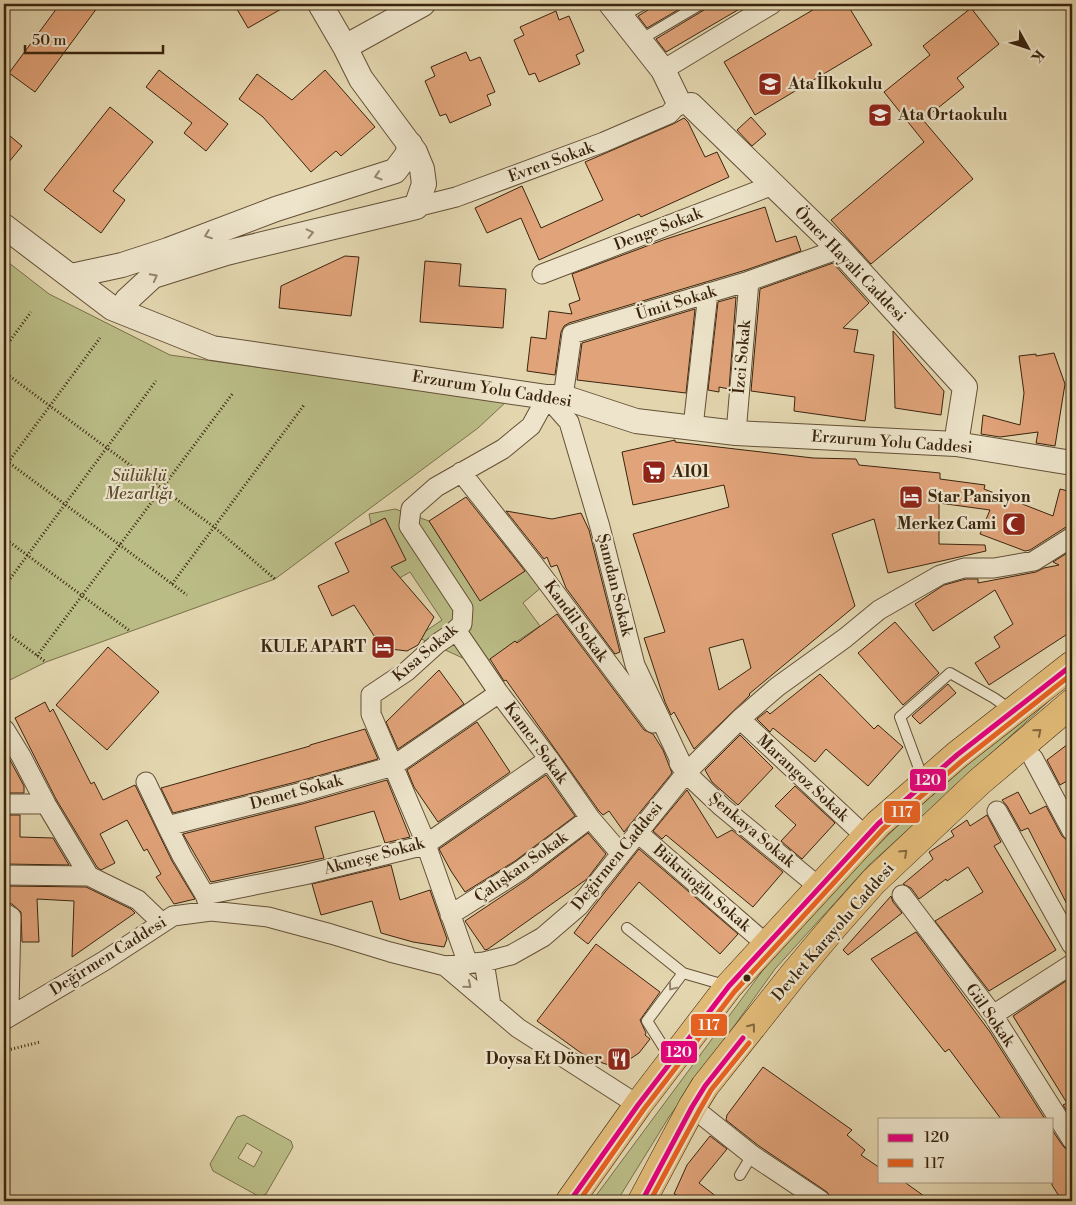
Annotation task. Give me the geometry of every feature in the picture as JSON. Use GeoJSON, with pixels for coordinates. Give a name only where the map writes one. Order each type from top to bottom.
{"type":"FeatureCollection","features":[{"type":"Feature","properties":{"kind":"main road"},"geometry":{"type":"LineString","coordinates":[[570,1201],[638,1105],[729,986],[866,836],[957,754],[1072,665]]}},
{"type":"Feature","properties":{"kind":"main road","name":"Devlet Karayolu Caddesi"},"geometry":{"type":"LineString","coordinates":[[642,1201],[705,1086],[792,976],[873,882],[979,782],[1072,703]]}},
{"type":"Feature","properties":{"kind":"street"},"geometry":{"type":"LineString","coordinates":[[121,311],[127,300],[153,276],[235,250],[416,207],[424,184],[422,169],[415,152],[361,79],[320,4]]}},
{"type":"Feature","properties":{"kind":"street"},"geometry":{"type":"LineString","coordinates":[[345,47],[423,4]]}},
{"type":"Feature","properties":{"kind":"street"},"geometry":{"type":"LineString","coordinates":[[663,70],[772,4]]}},
{"type":"Feature","properties":{"kind":"street","name":"Ömer Hayali Caddesi"},"geometry":{"type":"LineString","coordinates":[[616,10],[663,70],[685,104],[840,249],[965,387],[956,444]]}},
{"type":"Feature","properties":{"kind":"street","name":"Evren Sokak"},"geometry":{"type":"LineString","coordinates":[[416,207],[456,197],[604,142],[669,114],[685,104]]}},
{"type":"Feature","properties":{"kind":"street"},"geometry":{"type":"LineString","coordinates":[[71,276],[122,265],[168,250],[276,209],[395,171],[402,163],[410,144]]}},
{"type":"Feature","properties":{"kind":"street","name":"Denge Sokak"},"geometry":{"type":"LineString","coordinates":[[542,274],[773,185]]}},
{"type":"Feature","properties":{"kind":"street","name":"Erzurum Yolu Caddesi"},"geometry":{"type":"LineString","coordinates":[[4,226],[112,308],[212,348],[555,397],[636,421],[736,433],[956,444],[1072,463]]}},
{"type":"Feature","properties":{"kind":"street"},"geometry":{"type":"LineString","coordinates":[[232,226],[235,250]]}},
{"type":"Feature","properties":{"kind":"street","name":"Ümit Sokak"},"geometry":{"type":"LineString","coordinates":[[555,397],[572,334],[749,281],[840,249]]}},
{"type":"Feature","properties":{"kind":"street","name":"İzci Sokak"},"geometry":{"type":"LineString","coordinates":[[736,433],[749,281]]}},
{"type":"Feature","properties":{"kind":"street"},"geometry":{"type":"LineString","coordinates":[[693,427],[708,293]]}},
{"type":"Feature","properties":{"kind":"street","name":"Kısa Sokak"},"geometry":{"type":"LineString","coordinates":[[491,1005],[476,963],[450,914],[423,836],[371,714],[371,694],[407,671],[462,624],[463,608],[409,526],[411,509],[436,487],[503,449],[531,426],[555,397]]}},
{"type":"Feature","properties":{"kind":"street","name":"Şamdan Sokak"},"geometry":{"type":"LineString","coordinates":[[555,397],[569,422],[600,527],[635,664],[686,773]]}},
{"type":"Feature","properties":{"kind":"street","name":"Kandil Sokak"},"geometry":{"type":"LineString","coordinates":[[461,472],[535,566],[608,666],[649,716],[686,773]]}},
{"type":"Feature","properties":{"kind":"street","name":"Değirmen Caddesi"},"geometry":{"type":"LineString","coordinates":[[7,1013],[104,961],[173,916],[208,903],[268,917],[445,966],[476,963],[511,955],[543,937],[580,906],[686,773],[740,719],[777,688],[845,638],[879,610],[940,575],[964,568],[994,568],[1034,561],[1072,537]]}},
{"type":"Feature","properties":{"kind":"street","name":"Kamer Sokak"},"geometry":{"type":"LineString","coordinates":[[456,630],[499,693],[549,759],[590,818],[620,854]]}},
{"type":"Feature","properties":{"kind":"street","name":"Demet Sokak"},"geometry":{"type":"LineString","coordinates":[[167,826],[299,793],[393,766],[499,693]]}},
{"type":"Feature","properties":{"kind":"street","name":"Marangoz Sokak"},"geometry":{"type":"LineString","coordinates":[[740,719],[866,836]]}},
{"type":"Feature","properties":{"kind":"street"},"geometry":{"type":"LineString","coordinates":[[4,730],[21,756],[46,804],[89,876]]}},
{"type":"Feature","properties":{"kind":"street"},"geometry":{"type":"LineString","coordinates":[[1033,758],[1072,831]]}},
{"type":"Feature","properties":{"kind":"street","name":"Akmeşe Sokak"},"geometry":{"type":"LineString","coordinates":[[208,903],[304,875],[425,845],[549,759]]}},
{"type":"Feature","properties":{"kind":"street","name":"Şenkaya Sokak"},"geometry":{"type":"LineString","coordinates":[[686,773],[722,807],[819,887]]}},
{"type":"Feature","properties":{"kind":"street"},"geometry":{"type":"LineString","coordinates":[[146,782],[182,856],[208,903]]}},
{"type":"Feature","properties":{"kind":"street"},"geometry":{"type":"LineString","coordinates":[[4,804],[46,804]]}},
{"type":"Feature","properties":{"kind":"street"},"geometry":{"type":"LineString","coordinates":[[997,811],[1072,945]]}},
{"type":"Feature","properties":{"kind":"street","name":"Çalışkan Sokak"},"geometry":{"type":"LineString","coordinates":[[450,914],[521,870],[590,818]]}},
{"type":"Feature","properties":{"kind":"street","name":"Bükrüoğlu Sokak"},"geometry":{"type":"LineString","coordinates":[[638,832],[766,944]]}},
{"type":"Feature","properties":{"kind":"street"},"geometry":{"type":"LineString","coordinates":[[4,876],[89,876],[138,900],[162,923]]}},
{"type":"Feature","properties":{"kind":"street","name":"Gül Sokak"},"geometry":{"type":"LineString","coordinates":[[902,895],[993,1015],[1072,1140]]}},
{"type":"Feature","properties":{"kind":"street"},"geometry":{"type":"LineString","coordinates":[[4,915],[6,914],[11,917],[7,1013]]}},
{"type":"Feature","properties":{"kind":"street"},"geometry":{"type":"LineString","coordinates":[[993,1015],[1072,964]]}},
{"type":"Feature","properties":{"kind":"street"},"geometry":{"type":"LineString","coordinates":[[445,966],[518,1028],[638,1105]]}},
{"type":"Feature","properties":{"kind":"street"},"geometry":{"type":"LineString","coordinates":[[692,1107],[752,1155],[812,1199]]}},
{"type":"Feature","properties":{"kind":"lane"},"geometry":{"type":"LineString","coordinates":[[616,10],[644,4]]}},
{"type":"Feature","properties":{"kind":"lane"},"geometry":{"type":"LineString","coordinates":[[640,40],[701,4]]}},
{"type":"Feature","properties":{"kind":"lane"},"geometry":{"type":"LineString","coordinates":[[925,784],[900,717],[950,673],[994,698],[1012,711]]}},
{"type":"Feature","properties":{"kind":"lane"},"geometry":{"type":"LineString","coordinates":[[627,928],[683,973],[729,986]]}},
{"type":"Feature","properties":{"kind":"lane"},"geometry":{"type":"LineString","coordinates":[[672,1060],[647,1021],[683,973]]}},
{"type":"Feature","properties":{"kind":"lane"},"geometry":{"type":"LineString","coordinates":[[740,1175],[752,1155]]}},
{"type":"Feature","properties":{"kind":"path"},"geometry":{"type":"LineString","coordinates":[[4,349],[31,312]]}},
{"type":"Feature","properties":{"kind":"path"},"geometry":{"type":"LineString","coordinates":[[4,468],[100,338]]}},
{"type":"Feature","properties":{"kind":"path"},"geometry":{"type":"LineString","coordinates":[[4,372],[214,527],[275,579]]}},
{"type":"Feature","properties":{"kind":"path"},"geometry":{"type":"LineString","coordinates":[[4,587],[156,381]]}},
{"type":"Feature","properties":{"kind":"path"},"geometry":{"type":"LineString","coordinates":[[38,656],[233,392]]}},
{"type":"Feature","properties":{"kind":"path"},"geometry":{"type":"LineString","coordinates":[[172,584],[304,405]]}},
{"type":"Feature","properties":{"kind":"path"},"geometry":{"type":"LineString","coordinates":[[4,460],[187,595]]}},
{"type":"Feature","properties":{"kind":"path"},"geometry":{"type":"LineString","coordinates":[[4,538],[130,630]]}},
{"type":"Feature","properties":{"kind":"path"},"geometry":{"type":"LineString","coordinates":[[4,631],[46,662]]}},
{"type":"Feature","properties":{"kind":"path"},"geometry":{"type":"LineString","coordinates":[[4,1050],[40,1042]]}},
{"type":"Feature","properties":{"kind":"green space","name":"Sülüklü Mezarlığı"},"geometry":{"type":"Polygon","coordinates":[[[4,259],[49,294],[170,355],[506,402],[478,428],[275,579],[46,662],[10,680],[4,680],[4,259]]]}},
{"type":"Feature","properties":{"kind":"green space"},"geometry":{"type":"Polygon","coordinates":[[[395,509],[429,521],[480,600],[528,569],[543,586],[523,603],[540,626],[480,666],[417,637],[442,620],[410,572],[389,584],[374,538],[369,514],[395,509]]]}},
{"type":"Feature","properties":{"kind":"green space"},"geometry":{"type":"Polygon","coordinates":[[[1072,680],[869,865],[775,969],[669,1117],[617,1201],[592,1201],[769,962],[865,858],[955,769],[1072,680]]]}},
{"type":"Feature","properties":{"kind":"green space"},"geometry":{"type":"Polygon","coordinates":[[[244,1115],[291,1141],[293,1147],[266,1194],[260,1197],[213,1171],[210,1164],[237,1117],[244,1115]],[[247,1143],[238,1158],[254,1167],[262,1152],[247,1143]]]}},
{"type":"Feature","properties":{"kind":"building"},"geometry":{"type":"Polygon","coordinates":[[[60,4],[100,4],[35,92],[9,73],[60,4]]]}},
{"type":"Feature","properties":{"kind":"building"},"geometry":{"type":"Polygon","coordinates":[[[234,4],[290,4],[248,28],[234,4]]]}},
{"type":"Feature","properties":{"kind":"building"},"geometry":{"type":"Polygon","coordinates":[[[651,4],[688,4],[647,28],[638,16],[648,10],[651,4]]]}},
{"type":"Feature","properties":{"kind":"building"},"geometry":{"type":"Polygon","coordinates":[[[708,4],[748,4],[666,52],[656,39],[704,10],[708,4]]]}},
{"type":"Feature","properties":{"kind":"building"},"geometry":{"type":"Polygon","coordinates":[[[823,4],[827,9],[836,4],[847,4],[872,45],[755,115],[724,62],[823,4]]]}},
{"type":"Feature","properties":{"kind":"building"},"geometry":{"type":"Polygon","coordinates":[[[971,8],[999,44],[957,78],[964,87],[923,120],[973,179],[871,264],[831,220],[924,142],[884,92],[930,55],[923,46],[971,8]]]}},
{"type":"Feature","properties":{"kind":"building"},"geometry":{"type":"Polygon","coordinates":[[[556,11],[559,20],[569,16],[584,51],[576,55],[580,64],[539,82],[535,73],[529,75],[514,40],[524,35],[520,27],[556,11]]]}},
{"type":"Feature","properties":{"kind":"building"},"geometry":{"type":"Polygon","coordinates":[[[466,52],[470,61],[480,57],[495,92],[487,95],[491,105],[450,123],[446,114],[440,116],[425,81],[435,76],[431,67],[466,52]]]}},
{"type":"Feature","properties":{"kind":"building"},"geometry":{"type":"Polygon","coordinates":[[[159,70],[228,124],[206,151],[184,133],[192,123],[146,87],[159,70]]]}},
{"type":"Feature","properties":{"kind":"building"},"geometry":{"type":"Polygon","coordinates":[[[325,70],[375,127],[341,156],[336,151],[311,172],[263,117],[239,99],[257,74],[292,100],[325,70]]]}},
{"type":"Feature","properties":{"kind":"building"},"geometry":{"type":"Polygon","coordinates":[[[110,107],[153,142],[113,191],[125,200],[101,233],[44,190],[110,107]]]}},
{"type":"Feature","properties":{"kind":"building"},"geometry":{"type":"Polygon","coordinates":[[[751,117],[766,134],[752,146],[737,130],[751,117]]]}},
{"type":"Feature","properties":{"kind":"building"},"geometry":{"type":"Polygon","coordinates":[[[684,118],[688,122],[705,157],[717,152],[729,177],[641,217],[639,214],[539,260],[521,218],[487,233],[475,208],[522,186],[541,228],[603,200],[585,162],[684,118]]]}},
{"type":"Feature","properties":{"kind":"building"},"geometry":{"type":"Polygon","coordinates":[[[4,131],[22,146],[4,168],[4,131]]]}},
{"type":"Feature","properties":{"kind":"building"},"geometry":{"type":"Polygon","coordinates":[[[765,207],[776,242],[796,236],[801,251],[746,270],[569,323],[564,326],[561,332],[555,375],[527,371],[531,337],[546,339],[549,311],[572,314],[569,304],[580,300],[572,274],[663,240],[765,207]]]}},
{"type":"Feature","properties":{"kind":"building"},"geometry":{"type":"Polygon","coordinates":[[[345,256],[359,257],[351,316],[279,308],[281,286],[345,256]]]}},
{"type":"Feature","properties":{"kind":"building"},"geometry":{"type":"Polygon","coordinates":[[[425,261],[461,264],[459,286],[506,289],[503,328],[420,322],[425,261]]]}},
{"type":"Feature","properties":{"kind":"building"},"geometry":{"type":"Polygon","coordinates":[[[833,263],[869,303],[843,328],[858,330],[854,352],[874,355],[865,421],[794,411],[795,397],[751,391],[760,289],[833,263]]]}},
{"type":"Feature","properties":{"kind":"building"},"geometry":{"type":"Polygon","coordinates":[[[736,297],[729,389],[719,387],[719,392],[708,390],[718,302],[736,297]]]}},
{"type":"Feature","properties":{"kind":"building"},"geometry":{"type":"Polygon","coordinates":[[[695,309],[686,393],[577,380],[582,343],[695,309]]]}},
{"type":"Feature","properties":{"kind":"building"},"geometry":{"type":"Polygon","coordinates":[[[893,331],[944,391],[941,415],[895,408],[893,331]]]}},
{"type":"Feature","properties":{"kind":"building"},"geometry":{"type":"Polygon","coordinates":[[[1054,353],[1065,384],[1055,446],[1036,443],[1038,432],[1000,437],[981,434],[983,415],[1020,425],[1024,393],[1019,356],[1054,353]]]}},
{"type":"Feature","properties":{"kind":"building"},"geometry":{"type":"Polygon","coordinates":[[[675,440],[675,442],[813,458],[856,459],[859,465],[940,473],[940,479],[985,485],[984,489],[1053,516],[1060,489],[1072,492],[1072,526],[1066,527],[1030,550],[1025,551],[980,534],[990,510],[939,503],[939,544],[985,545],[986,551],[888,573],[874,519],[832,534],[855,606],[749,694],[694,749],[674,712],[671,715],[665,702],[644,638],[665,632],[633,534],[729,507],[724,485],[633,505],[622,452],[675,440]],[[743,639],[709,648],[719,690],[751,668],[743,639]]]}},
{"type":"Feature","properties":{"kind":"building"},"geometry":{"type":"Polygon","coordinates":[[[466,497],[525,571],[480,601],[429,521],[466,497]]]}},
{"type":"Feature","properties":{"kind":"building"},"geometry":{"type":"Polygon","coordinates":[[[506,511],[552,519],[581,513],[589,530],[620,652],[615,654],[566,588],[557,565],[551,567],[547,557],[544,559],[506,511]]]}},
{"type":"Feature","properties":{"kind":"building"},"geometry":{"type":"Polygon","coordinates":[[[385,518],[406,560],[391,567],[434,617],[418,645],[407,651],[382,648],[354,605],[332,616],[318,586],[349,572],[335,543],[385,518]]]}},
{"type":"Feature","properties":{"kind":"building"},"geometry":{"type":"Polygon","coordinates":[[[1072,550],[1072,631],[989,685],[975,663],[1000,647],[994,637],[1013,624],[995,590],[933,631],[915,604],[944,585],[966,579],[978,579],[978,583],[1036,572],[1059,565],[1053,562],[1072,550]]]}},
{"type":"Feature","properties":{"kind":"building"},"geometry":{"type":"Polygon","coordinates":[[[557,614],[644,730],[653,734],[663,750],[672,773],[624,832],[609,811],[603,815],[599,811],[490,659],[515,641],[517,643],[557,614]]]}},
{"type":"Feature","properties":{"kind":"building"},"geometry":{"type":"Polygon","coordinates":[[[895,622],[939,673],[903,705],[858,653],[895,622]]]}},
{"type":"Feature","properties":{"kind":"building"},"geometry":{"type":"Polygon","coordinates":[[[108,647],[159,692],[107,750],[56,705],[108,647]]]}},
{"type":"Feature","properties":{"kind":"building"},"geometry":{"type":"Polygon","coordinates":[[[439,670],[464,704],[398,749],[386,722],[439,670]]]}},
{"type":"Feature","properties":{"kind":"building"},"geometry":{"type":"Polygon","coordinates":[[[820,674],[874,729],[878,725],[903,747],[868,786],[826,749],[815,762],[773,728],[770,732],[757,719],[767,711],[770,714],[820,674]]]}},
{"type":"Feature","properties":{"kind":"building"},"geometry":{"type":"Polygon","coordinates":[[[948,684],[956,693],[920,724],[912,716],[948,684]]]}},
{"type":"Feature","properties":{"kind":"building"},"geometry":{"type":"Polygon","coordinates":[[[45,702],[50,712],[53,709],[91,784],[94,782],[103,800],[135,785],[172,861],[195,899],[174,904],[156,877],[161,874],[147,849],[144,851],[127,820],[100,834],[115,863],[101,870],[97,867],[56,799],[15,718],[45,702]]]}},
{"type":"Feature","properties":{"kind":"building"},"geometry":{"type":"Polygon","coordinates":[[[477,722],[510,772],[438,822],[414,787],[407,770],[477,722]]]}},
{"type":"Feature","properties":{"kind":"building"},"geometry":{"type":"Polygon","coordinates":[[[365,729],[378,759],[173,813],[161,788],[310,746],[365,729]]]}},
{"type":"Feature","properties":{"kind":"building"},"geometry":{"type":"Polygon","coordinates":[[[740,735],[773,768],[738,805],[712,782],[705,770],[740,735]]]}},
{"type":"Feature","properties":{"kind":"building"},"geometry":{"type":"Polygon","coordinates":[[[1072,741],[1072,778],[1060,785],[1047,760],[1072,741]]]}},
{"type":"Feature","properties":{"kind":"building"},"geometry":{"type":"Polygon","coordinates":[[[4,749],[24,786],[24,793],[4,793],[4,749]]]}},
{"type":"Feature","properties":{"kind":"building"},"geometry":{"type":"Polygon","coordinates":[[[546,775],[575,816],[515,861],[465,892],[439,849],[546,775]]]}},
{"type":"Feature","properties":{"kind":"building"},"geometry":{"type":"Polygon","coordinates":[[[387,780],[410,837],[385,843],[374,811],[315,827],[324,858],[211,882],[183,834],[302,804],[387,780]]]}},
{"type":"Feature","properties":{"kind":"building"},"geometry":{"type":"Polygon","coordinates":[[[795,786],[835,823],[802,859],[781,841],[796,825],[775,806],[795,786]]]}},
{"type":"Feature","properties":{"kind":"building"},"geometry":{"type":"Polygon","coordinates":[[[687,790],[717,838],[732,830],[783,872],[753,907],[666,835],[662,839],[653,831],[687,790]]]}},
{"type":"Feature","properties":{"kind":"building"},"geometry":{"type":"Polygon","coordinates":[[[1018,792],[1030,814],[1046,806],[1072,850],[1072,914],[1028,828],[1021,831],[1002,800],[1018,792]]]}},
{"type":"Feature","properties":{"kind":"building"},"geometry":{"type":"Polygon","coordinates":[[[4,815],[20,815],[20,837],[53,838],[69,865],[4,864],[4,815]]]}},
{"type":"Feature","properties":{"kind":"building"},"geometry":{"type":"Polygon","coordinates":[[[987,815],[1001,842],[994,846],[1056,950],[989,991],[935,921],[983,892],[968,867],[947,881],[946,879],[919,899],[911,888],[903,884],[933,859],[929,852],[954,836],[951,831],[967,820],[970,826],[987,815]]]}},
{"type":"Feature","properties":{"kind":"building"},"geometry":{"type":"Polygon","coordinates":[[[588,833],[606,854],[587,879],[485,950],[465,921],[528,879],[588,833]]]}},
{"type":"Feature","properties":{"kind":"building"},"geometry":{"type":"Polygon","coordinates":[[[639,849],[738,934],[720,954],[639,882],[588,944],[574,933],[639,849]]]}},
{"type":"Feature","properties":{"kind":"building"},"geometry":{"type":"Polygon","coordinates":[[[391,865],[400,900],[430,890],[447,939],[444,947],[413,942],[381,933],[372,901],[321,915],[312,884],[391,865]]]}},
{"type":"Feature","properties":{"kind":"building"},"geometry":{"type":"Polygon","coordinates":[[[4,886],[86,887],[131,909],[135,913],[72,957],[74,901],[37,899],[39,942],[22,942],[21,912],[12,904],[4,903],[4,886]]]}},
{"type":"Feature","properties":{"kind":"building"},"geometry":{"type":"Polygon","coordinates":[[[891,896],[893,902],[902,913],[848,955],[843,950],[891,896]]]}},
{"type":"Feature","properties":{"kind":"building"},"geometry":{"type":"Polygon","coordinates":[[[916,932],[990,1032],[1044,1118],[1000,1118],[949,1049],[945,1052],[871,959],[916,932]]]}},
{"type":"Feature","properties":{"kind":"building"},"geometry":{"type":"Polygon","coordinates":[[[596,944],[660,992],[640,1020],[646,1033],[645,1035],[650,1039],[639,1053],[624,1063],[609,1065],[596,1061],[581,1053],[537,1021],[596,944]]]}},
{"type":"Feature","properties":{"kind":"building"},"geometry":{"type":"Polygon","coordinates":[[[1072,977],[1072,1119],[1063,1105],[1067,1103],[1013,1016],[1072,977]]]}},
{"type":"Feature","properties":{"kind":"building"},"geometry":{"type":"Polygon","coordinates":[[[763,1067],[852,1130],[847,1135],[865,1150],[861,1155],[878,1167],[878,1182],[904,1182],[931,1201],[837,1201],[831,1198],[827,1192],[759,1146],[726,1120],[727,1115],[763,1067]]]}},
{"type":"Feature","properties":{"kind":"building"},"geometry":{"type":"Polygon","coordinates":[[[1054,1133],[1063,1146],[1067,1150],[1072,1151],[1072,1201],[1062,1201],[1052,1182],[1054,1182],[1054,1133]]]}},
{"type":"Feature","properties":{"kind":"building"},"geometry":{"type":"Polygon","coordinates":[[[710,1136],[727,1149],[699,1183],[722,1201],[691,1201],[674,1194],[687,1165],[710,1136]]]}},
{"type":"Feature","properties":{"kind":"transit line","name":"120"},"geometry":{"type":"LineString","coordinates":[[570,1201],[638,1105],[729,986],[878,824],[957,755],[1072,665]]}},
{"type":"Feature","properties":{"kind":"transit line","name":"117"},"geometry":{"type":"LineString","coordinates":[[579,1201],[644,1109],[735,991],[883,829],[962,761],[1072,674]]}},
{"type":"Feature","properties":{"kind":"transit line","name":"120"},"geometry":{"type":"LineString","coordinates":[[642,1201],[705,1086],[743,1038]]}},
{"type":"Feature","properties":{"kind":"transit line","name":"117"},"geometry":{"type":"LineString","coordinates":[[650,1201],[711,1090],[749,1043]]}},
{"type":"Feature","properties":{"kind":"place","name":"Ata İlkokulu"},"geometry":{"type":"Point","coordinates":[770,84]}},
{"type":"Feature","properties":{"kind":"place","name":"Ata Ortaokulu"},"geometry":{"type":"Point","coordinates":[880,115]}},
{"type":"Feature","properties":{"kind":"place","name":"A101"},"geometry":{"type":"Point","coordinates":[654,472]}},
{"type":"Feature","properties":{"kind":"place","name":"Star Pansiyon"},"geometry":{"type":"Point","coordinates":[911,497]}},
{"type":"Feature","properties":{"kind":"place","name":"Merkez Cami"},"geometry":{"type":"Point","coordinates":[1014,524]}},
{"type":"Feature","properties":{"kind":"place","name":"KULE APART"},"geometry":{"type":"Point","coordinates":[383,647]}},
{"type":"Feature","properties":{"kind":"place","name":"Doysa Et Döner"},"geometry":{"type":"Point","coordinates":[619,1059]}}]}
